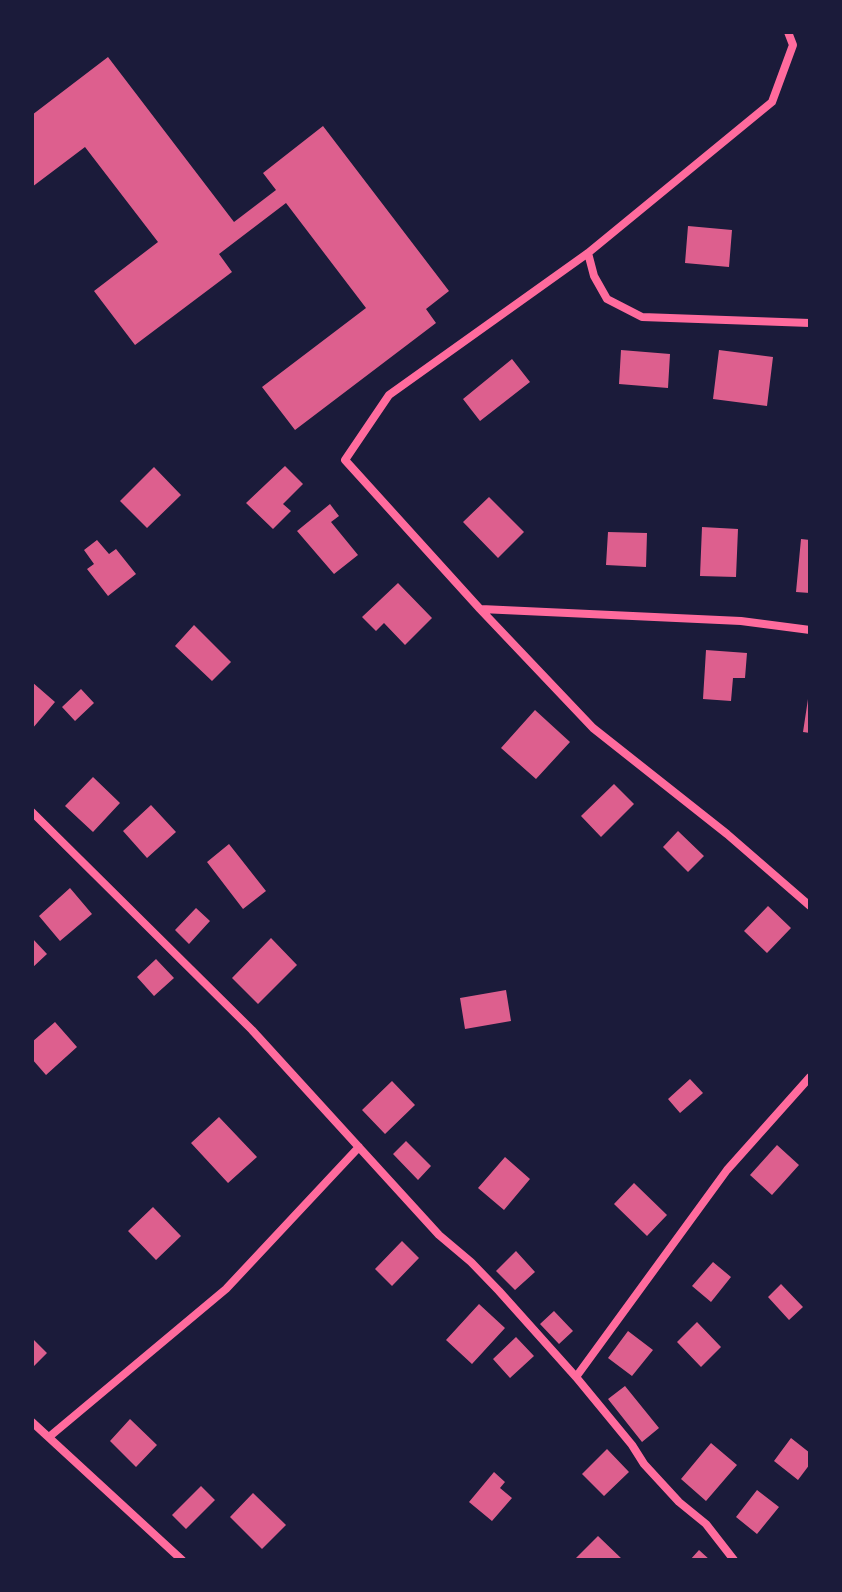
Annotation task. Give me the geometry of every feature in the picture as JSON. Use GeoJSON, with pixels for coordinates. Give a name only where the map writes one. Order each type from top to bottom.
{"type":"FeatureCollection","features":[{"type":"Feature","properties":{"kind":"street"},"geometry":{"type":"LineString","coordinates":[[788,32],[793,45],[772,102],[588,253],[389,395],[345,460],[593,728],[727,834],[810,906]]}},
{"type":"Feature","properties":{"kind":"street"},"geometry":{"type":"LineString","coordinates":[[588,253],[594,276],[607,299],[642,317],[810,323]]}},
{"type":"Feature","properties":{"kind":"street"},"geometry":{"type":"LineString","coordinates":[[480,609],[741,621],[810,630]]}},
{"type":"Feature","properties":{"kind":"street"},"geometry":{"type":"LineString","coordinates":[[32,812],[252,1030],[439,1235],[499,1291],[576,1377],[644,1464],[679,1502],[706,1524],[734,1560]]}},
{"type":"Feature","properties":{"kind":"street"},"geometry":{"type":"LineString","coordinates":[[576,1377],[727,1170],[810,1077]]}},
{"type":"Feature","properties":{"kind":"street"},"geometry":{"type":"LineString","coordinates":[[49,1437],[226,1289],[359,1147]]}},
{"type":"Feature","properties":{"kind":"street"},"geometry":{"type":"LineString","coordinates":[[32,1422],[182,1560]]}},
{"type":"Feature","properties":{"kind":"building"},"geometry":{"type":"Polygon","coordinates":[[[108,57],[234,222],[276,190],[263,173],[323,126],[449,291],[426,309],[436,323],[295,430],[262,387],[366,308],[286,203],[219,254],[232,272],[135,345],[94,291],[158,242],[85,147],[32,187],[32,115],[108,57]]]}},
{"type":"Feature","properties":{"kind":"building"},"geometry":{"type":"Polygon","coordinates":[[[688,226],[732,230],[729,267],[685,263],[688,226]]]}},
{"type":"Feature","properties":{"kind":"building"},"geometry":{"type":"Polygon","coordinates":[[[621,350],[670,354],[668,388],[619,384],[621,350]]]}},
{"type":"Feature","properties":{"kind":"building"},"geometry":{"type":"Polygon","coordinates":[[[719,350],[773,357],[767,406],[713,399],[719,350]]]}},
{"type":"Feature","properties":{"kind":"building"},"geometry":{"type":"Polygon","coordinates":[[[512,359],[530,382],[480,421],[463,399],[512,359]]]}},
{"type":"Feature","properties":{"kind":"building"},"geometry":{"type":"Polygon","coordinates":[[[285,466],[303,484],[283,504],[291,511],[273,529],[246,503],[285,466]]]}},
{"type":"Feature","properties":{"kind":"building"},"geometry":{"type":"Polygon","coordinates":[[[154,467],[181,495],[147,528],[120,501],[154,467]]]}},
{"type":"Feature","properties":{"kind":"building"},"geometry":{"type":"Polygon","coordinates":[[[489,497],[524,532],[498,558],[463,522],[489,497]]]}},
{"type":"Feature","properties":{"kind":"building"},"geometry":{"type":"Polygon","coordinates":[[[330,504],[339,516],[331,522],[358,555],[334,574],[297,531],[330,504]]]}},
{"type":"Feature","properties":{"kind":"building"},"geometry":{"type":"Polygon","coordinates":[[[702,527],[738,529],[736,577],[700,576],[702,527]]]}},
{"type":"Feature","properties":{"kind":"building"},"geometry":{"type":"Polygon","coordinates":[[[608,532],[647,533],[646,567],[606,565],[608,532]]]}},
{"type":"Feature","properties":{"kind":"building"},"geometry":{"type":"Polygon","coordinates":[[[801,539],[810,540],[810,593],[796,592],[801,539]]]}},
{"type":"Feature","properties":{"kind":"building"},"geometry":{"type":"Polygon","coordinates":[[[97,540],[109,554],[116,549],[136,574],[108,596],[87,569],[94,564],[84,550],[97,540]]]}},
{"type":"Feature","properties":{"kind":"building"},"geometry":{"type":"Polygon","coordinates":[[[398,583],[432,618],[405,645],[384,623],[376,631],[362,617],[398,583]]]}},
{"type":"Feature","properties":{"kind":"building"},"geometry":{"type":"Polygon","coordinates":[[[194,625],[231,662],[212,681],[175,646],[194,625]]]}},
{"type":"Feature","properties":{"kind":"building"},"geometry":{"type":"Polygon","coordinates":[[[706,650],[747,653],[745,678],[733,678],[731,701],[703,699],[706,650]]]}},
{"type":"Feature","properties":{"kind":"building"},"geometry":{"type":"Polygon","coordinates":[[[32,682],[55,702],[32,729],[32,682]]]}},
{"type":"Feature","properties":{"kind":"building"},"geometry":{"type":"Polygon","coordinates":[[[81,689],[94,703],[75,721],[62,707],[81,689]]]}},
{"type":"Feature","properties":{"kind":"building"},"geometry":{"type":"Polygon","coordinates":[[[810,699],[810,733],[803,732],[810,699]]]}},
{"type":"Feature","properties":{"kind":"building"},"geometry":{"type":"Polygon","coordinates":[[[535,710],[570,742],[536,779],[501,748],[535,710]]]}},
{"type":"Feature","properties":{"kind":"building"},"geometry":{"type":"Polygon","coordinates":[[[93,777],[120,803],[93,832],[65,806],[93,777]]]}},
{"type":"Feature","properties":{"kind":"building"},"geometry":{"type":"Polygon","coordinates":[[[614,784],[634,804],[601,837],[581,816],[614,784]]]}},
{"type":"Feature","properties":{"kind":"building"},"geometry":{"type":"Polygon","coordinates":[[[151,805],[176,832],[147,858],[123,831],[151,805]]]}},
{"type":"Feature","properties":{"kind":"building"},"geometry":{"type":"Polygon","coordinates":[[[678,831],[704,856],[688,872],[663,847],[678,831]]]}},
{"type":"Feature","properties":{"kind":"building"},"geometry":{"type":"Polygon","coordinates":[[[229,844],[266,891],[243,909],[207,862],[229,844]]]}},
{"type":"Feature","properties":{"kind":"building"},"geometry":{"type":"Polygon","coordinates":[[[70,888],[92,914],[60,941],[39,916],[70,888]]]}},
{"type":"Feature","properties":{"kind":"building"},"geometry":{"type":"Polygon","coordinates":[[[768,906],[791,928],[767,953],[744,931],[768,906]]]}},
{"type":"Feature","properties":{"kind":"building"},"geometry":{"type":"Polygon","coordinates":[[[196,908],[210,921],[189,944],[175,930],[196,908]]]}},
{"type":"Feature","properties":{"kind":"building"},"geometry":{"type":"Polygon","coordinates":[[[32,938],[47,954],[32,968],[32,938]]]}},
{"type":"Feature","properties":{"kind":"building"},"geometry":{"type":"Polygon","coordinates":[[[271,938],[297,965],[258,1004],[232,978],[271,938]]]}},
{"type":"Feature","properties":{"kind":"building"},"geometry":{"type":"Polygon","coordinates":[[[156,959],[174,978],[154,996],[137,977],[156,959]]]}},
{"type":"Feature","properties":{"kind":"building"},"geometry":{"type":"Polygon","coordinates":[[[506,990],[511,1021],[465,1029],[460,998],[506,990]]]}},
{"type":"Feature","properties":{"kind":"building"},"geometry":{"type":"Polygon","coordinates":[[[55,1022],[77,1047],[46,1075],[32,1059],[32,1042],[55,1022]]]}},
{"type":"Feature","properties":{"kind":"building"},"geometry":{"type":"Polygon","coordinates":[[[690,1079],[703,1093],[680,1113],[668,1099],[690,1079]]]}},
{"type":"Feature","properties":{"kind":"building"},"geometry":{"type":"Polygon","coordinates":[[[392,1081],[415,1105],[385,1134],[362,1110],[392,1081]]]}},
{"type":"Feature","properties":{"kind":"building"},"geometry":{"type":"Polygon","coordinates":[[[219,1117],[257,1157],[228,1183],[191,1143],[219,1117]]]}},
{"type":"Feature","properties":{"kind":"building"},"geometry":{"type":"Polygon","coordinates":[[[406,1141],[431,1166],[418,1180],[393,1154],[406,1141]]]}},
{"type":"Feature","properties":{"kind":"building"},"geometry":{"type":"Polygon","coordinates":[[[777,1145],[799,1165],[772,1195],[750,1175],[777,1145]]]}},
{"type":"Feature","properties":{"kind":"building"},"geometry":{"type":"Polygon","coordinates":[[[505,1157],[530,1179],[504,1210],[478,1188],[505,1157]]]}},
{"type":"Feature","properties":{"kind":"building"},"geometry":{"type":"Polygon","coordinates":[[[634,1183],[667,1215],[647,1236],[614,1204],[634,1183]]]}},
{"type":"Feature","properties":{"kind":"building"},"geometry":{"type":"Polygon","coordinates":[[[153,1207],[181,1236],[156,1260],[128,1231],[153,1207]]]}},
{"type":"Feature","properties":{"kind":"building"},"geometry":{"type":"Polygon","coordinates":[[[402,1241],[419,1258],[392,1286],[375,1269],[402,1241]]]}},
{"type":"Feature","properties":{"kind":"building"},"geometry":{"type":"Polygon","coordinates":[[[516,1251],[535,1272],[515,1290],[496,1271],[516,1251]]]}},
{"type":"Feature","properties":{"kind":"building"},"geometry":{"type":"Polygon","coordinates":[[[713,1262],[731,1277],[711,1302],[692,1286],[713,1262]]]}},
{"type":"Feature","properties":{"kind":"building"},"geometry":{"type":"Polygon","coordinates":[[[781,1284],[803,1307],[789,1320],[768,1297],[781,1284]]]}},
{"type":"Feature","properties":{"kind":"building"},"geometry":{"type":"Polygon","coordinates":[[[479,1304],[505,1328],[472,1364],[446,1340],[479,1304]]]}},
{"type":"Feature","properties":{"kind":"building"},"geometry":{"type":"Polygon","coordinates":[[[554,1311],[573,1331],[559,1344],[540,1324],[554,1311]]]}},
{"type":"Feature","properties":{"kind":"building"},"geometry":{"type":"Polygon","coordinates":[[[697,1322],[721,1347],[701,1367],[677,1342],[697,1322]]]}},
{"type":"Feature","properties":{"kind":"building"},"geometry":{"type":"Polygon","coordinates":[[[628,1331],[653,1350],[632,1376],[608,1358],[628,1331]]]}},
{"type":"Feature","properties":{"kind":"building"},"geometry":{"type":"Polygon","coordinates":[[[516,1337],[534,1356],[510,1378],[493,1359],[516,1337]]]}},
{"type":"Feature","properties":{"kind":"building"},"geometry":{"type":"Polygon","coordinates":[[[32,1338],[47,1353],[32,1368],[32,1338]]]}},
{"type":"Feature","properties":{"kind":"building"},"geometry":{"type":"Polygon","coordinates":[[[625,1386],[659,1428],[642,1442],[608,1399],[625,1386]]]}},
{"type":"Feature","properties":{"kind":"building"},"geometry":{"type":"Polygon","coordinates":[[[130,1419],[157,1445],[136,1467],[110,1441],[130,1419]]]}},
{"type":"Feature","properties":{"kind":"building"},"geometry":{"type":"Polygon","coordinates":[[[791,1438],[810,1453],[810,1464],[798,1480],[774,1461],[791,1438]]]}},
{"type":"Feature","properties":{"kind":"building"},"geometry":{"type":"Polygon","coordinates":[[[711,1443],[737,1465],[706,1501],[681,1479],[711,1443]]]}},
{"type":"Feature","properties":{"kind":"building"},"geometry":{"type":"Polygon","coordinates":[[[607,1449],[629,1472],[604,1496],[582,1474],[607,1449]]]}},
{"type":"Feature","properties":{"kind":"building"},"geometry":{"type":"Polygon","coordinates":[[[494,1472],[505,1482],[500,1488],[512,1498],[492,1521],[469,1502],[494,1472]]]}},
{"type":"Feature","properties":{"kind":"building"},"geometry":{"type":"Polygon","coordinates":[[[201,1486],[215,1500],[186,1529],[172,1515],[201,1486]]]}},
{"type":"Feature","properties":{"kind":"building"},"geometry":{"type":"Polygon","coordinates":[[[757,1490],[779,1507],[757,1534],[736,1517],[757,1490]]]}},
{"type":"Feature","properties":{"kind":"building"},"geometry":{"type":"Polygon","coordinates":[[[253,1493],[286,1525],[262,1549],[230,1517],[253,1493]]]}},
{"type":"Feature","properties":{"kind":"building"},"geometry":{"type":"Polygon","coordinates":[[[598,1536],[623,1560],[574,1560],[598,1536]]]}},
{"type":"Feature","properties":{"kind":"building"},"geometry":{"type":"Polygon","coordinates":[[[699,1550],[710,1560],[690,1560],[699,1550]]]}}]}
